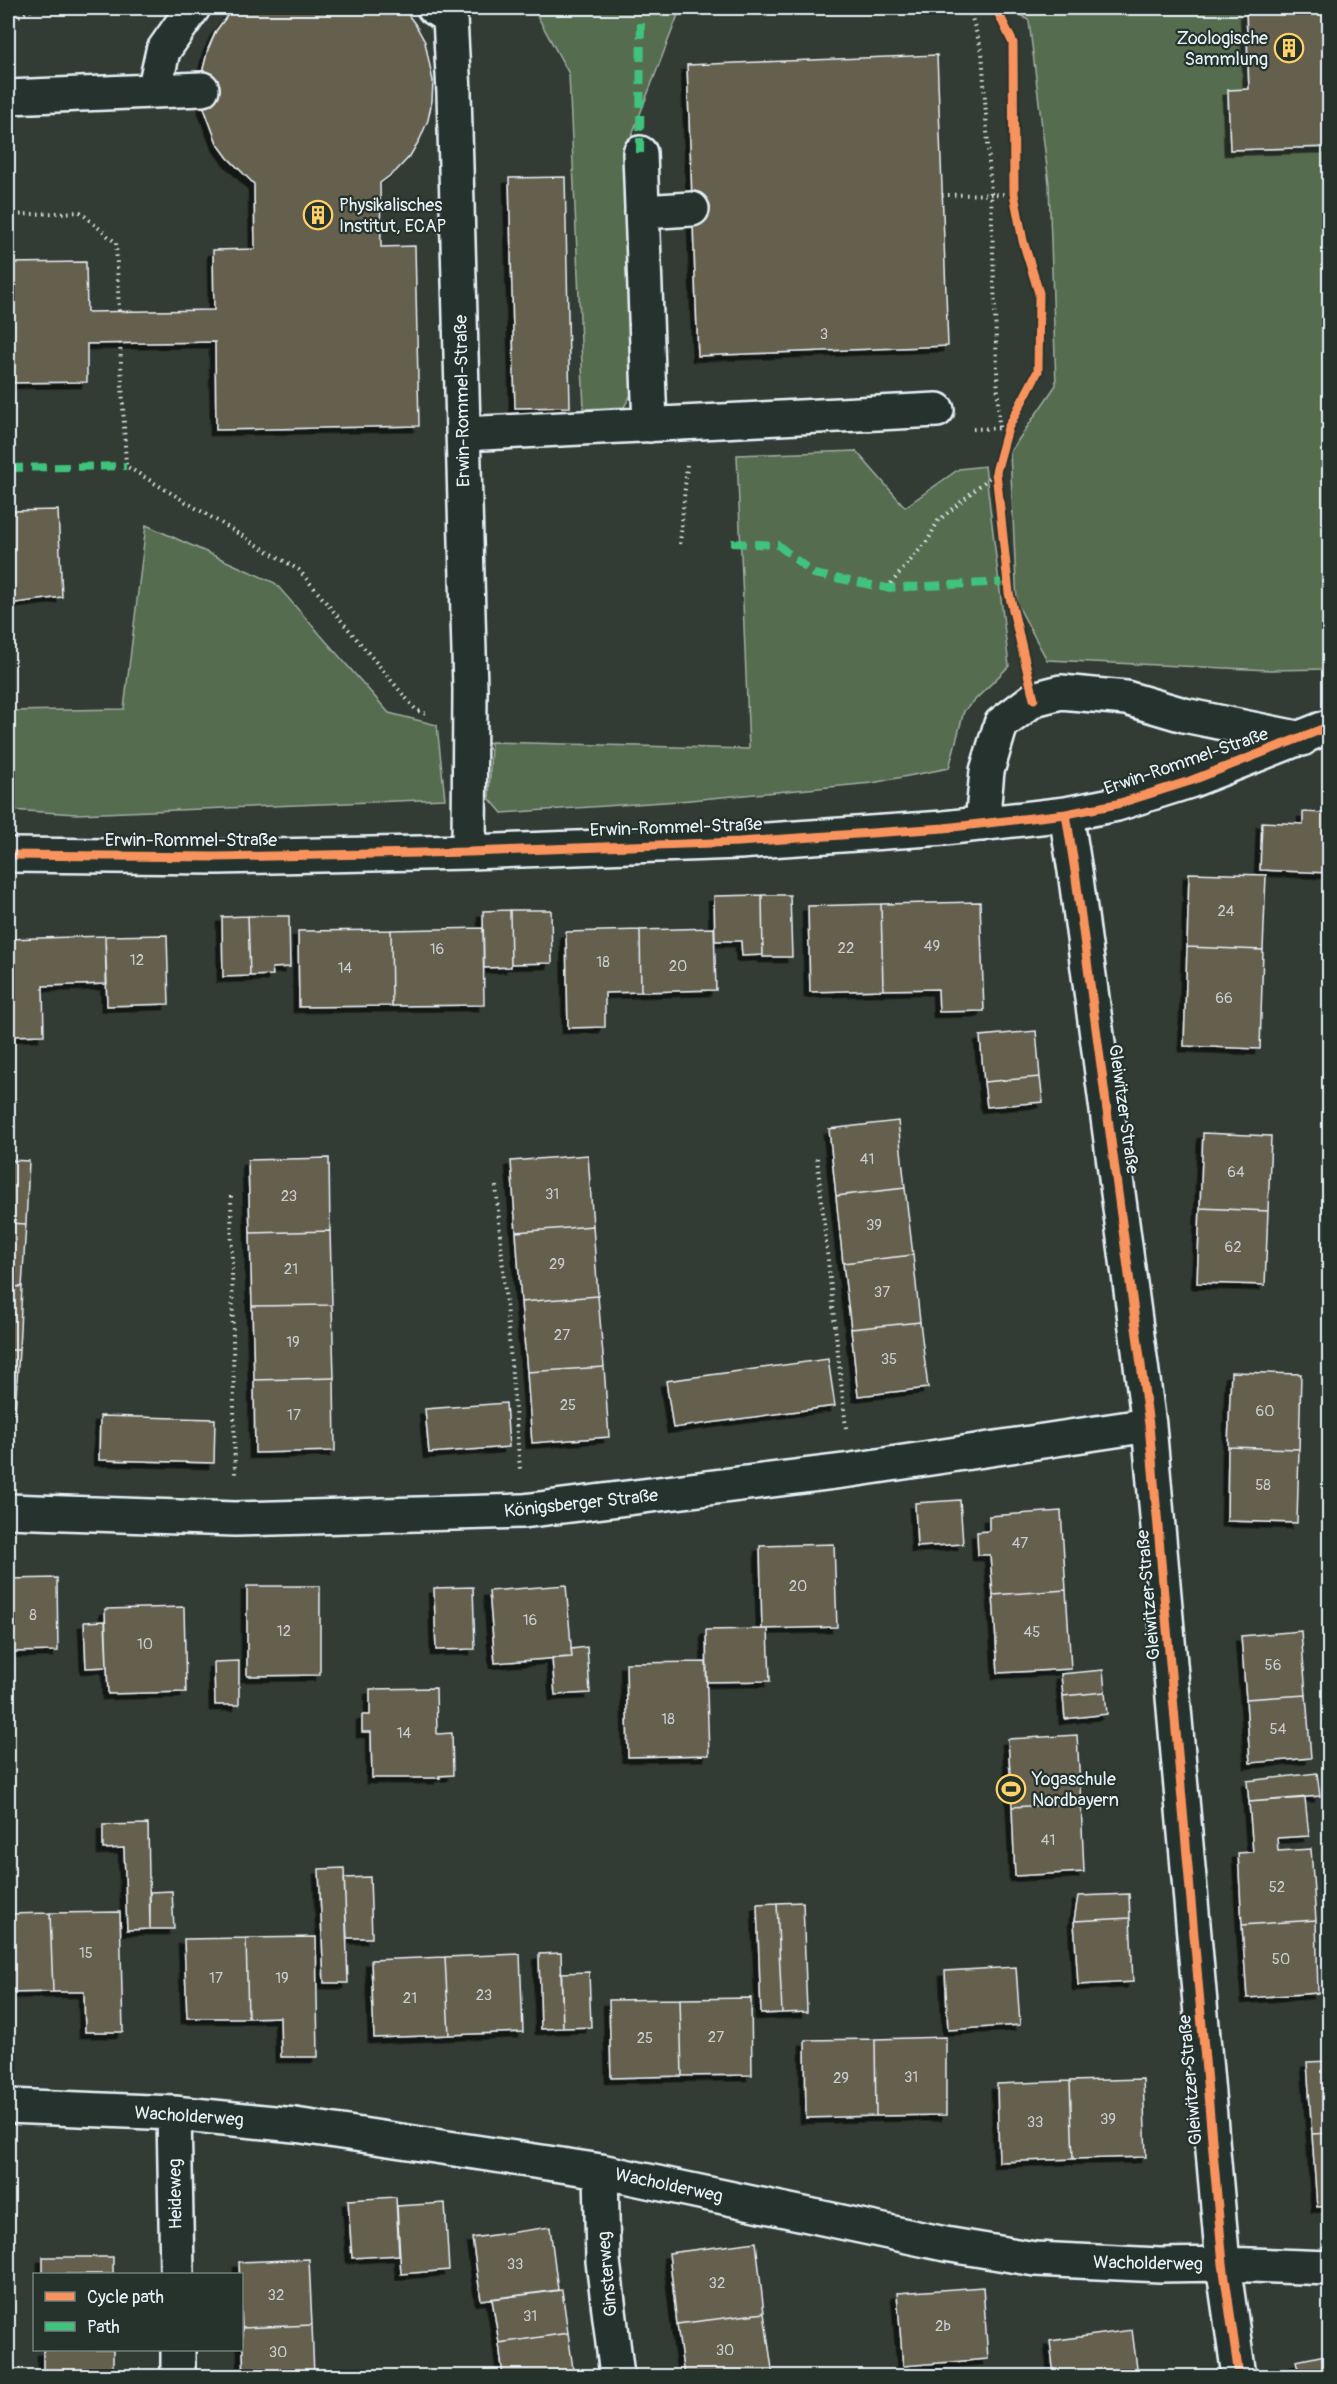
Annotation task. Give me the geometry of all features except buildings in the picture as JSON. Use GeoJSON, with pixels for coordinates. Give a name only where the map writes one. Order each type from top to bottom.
{"type":"FeatureCollection","features":[{"type":"Feature","properties":{"kind":"street"},"geometry":{"type":"LineString","coordinates":[[154,91],[162,51],[194,8]]}},
{"type":"Feature","properties":{"kind":"street","name":"Erwin-Rommel-Straße"},"geometry":{"type":"LineString","coordinates":[[434,8],[450,18],[454,93],[470,729],[469,852]]}},
{"type":"Feature","properties":{"kind":"street"},"geometry":{"type":"LineString","coordinates":[[8,97],[202,89]]}},
{"type":"Feature","properties":{"kind":"street"},"geometry":{"type":"LineString","coordinates":[[640,153],[650,424]]}},
{"type":"Feature","properties":{"kind":"street"},"geometry":{"type":"LineString","coordinates":[[642,212],[692,209]]}},
{"type":"Feature","properties":{"kind":"street"},"geometry":{"type":"LineString","coordinates":[[463,434],[938,410]]}},
{"type":"Feature","properties":{"kind":"street"},"geometry":{"type":"LineString","coordinates":[[982,824],[987,771],[1001,724],[1034,699],[1061,692],[1126,698],[1184,715],[1316,733]]}},
{"type":"Feature","properties":{"kind":"street","name":"Erwin-Rommel-Straße"},"geometry":{"type":"LineString","coordinates":[[8,855],[205,857],[469,852],[739,842],[982,824],[1066,814],[1117,804],[1179,785],[1316,733]]}},
{"type":"Feature","properties":{"kind":"street","name":"Gleiwitzer Straße"},"geometry":{"type":"LineString","coordinates":[[1066,814],[1149,1425],[1223,2264],[1239,2376]]}},
{"type":"Feature","properties":{"kind":"street","name":"Königsberger Straße"},"geometry":{"type":"LineString","coordinates":[[8,1511],[235,1519],[523,1510],[851,1470],[1149,1425]]}},
{"type":"Feature","properties":{"kind":"street","name":"Wacholderweg"},"geometry":{"type":"LineString","coordinates":[[8,2106],[174,2113],[295,2125],[601,2170],[945,2244],[1035,2259],[1160,2265],[1223,2264],[1329,2268]]}},
{"type":"Feature","properties":{"kind":"street","name":"Heideweg"},"geometry":{"type":"LineString","coordinates":[[174,2113],[177,2273]]}},
{"type":"Feature","properties":{"kind":"street","name":"Ginsterweg"},"geometry":{"type":"LineString","coordinates":[[601,2170],[603,2261],[617,2376]]}},
{"type":"Feature","properties":{"kind":"street"},"geometry":{"type":"LineString","coordinates":[[178,2351],[178,2376]]}},
{"type":"Feature","properties":{"kind":"path"},"geometry":{"type":"LineString","coordinates":[[8,21],[36,8]]}},
{"type":"Feature","properties":{"kind":"path"},"geometry":{"type":"LineString","coordinates":[[969,8],[982,51],[991,194],[999,428]]}},
{"type":"Feature","properties":{"kind":"path"},"geometry":{"type":"LineString","coordinates":[[942,195],[1014,194]]}},
{"type":"Feature","properties":{"kind":"path"},"geometry":{"type":"LineString","coordinates":[[8,215],[80,212],[116,243],[119,311]]}},
{"type":"Feature","properties":{"kind":"path"},"geometry":{"type":"LineString","coordinates":[[120,343],[126,466],[298,570],[416,710],[470,729]]}},
{"type":"Feature","properties":{"kind":"path"},"geometry":{"type":"LineString","coordinates":[[680,544],[690,423]]}},
{"type":"Feature","properties":{"kind":"path"},"geometry":{"type":"LineString","coordinates":[[887,588],[928,540],[939,521],[996,472]]}},
{"type":"Feature","properties":{"kind":"path"},"geometry":{"type":"LineString","coordinates":[[817,1158],[851,1470]]}},
{"type":"Feature","properties":{"kind":"path"},"geometry":{"type":"LineString","coordinates":[[496,1186],[523,1510]]}},
{"type":"Feature","properties":{"kind":"path"},"geometry":{"type":"LineString","coordinates":[[231,1196],[235,1519]]}},
{"type":"Feature","properties":{"kind":"green space"},"geometry":{"type":"Polygon","coordinates":[[[533,8],[821,8],[678,15],[625,153],[636,386],[624,407],[584,409],[569,74],[533,8]]]}},
{"type":"Feature","properties":{"kind":"green space"},"geometry":{"type":"Polygon","coordinates":[[[1011,8],[1329,8],[1329,669],[1270,670],[1047,660],[1017,604],[1010,452],[1056,385],[1049,184],[1029,21],[1011,8]]]}},
{"type":"Feature","properties":{"kind":"green space"},"geometry":{"type":"Polygon","coordinates":[[[856,451],[905,507],[959,469],[985,466],[1009,666],[964,711],[949,768],[872,783],[679,801],[502,813],[489,798],[491,742],[749,749],[737,455],[856,451]]]}},
{"type":"Feature","properties":{"kind":"green space"},"geometry":{"type":"Polygon","coordinates":[[[146,525],[275,583],[389,713],[437,725],[445,799],[77,814],[8,810],[8,711],[124,709],[146,525]]]}},
{"type":"Feature","properties":{"kind":"marked path"},"geometry":{"type":"LineString","coordinates":[[640,153],[641,8]]}},
{"type":"Feature","properties":{"kind":"marked path"},"geometry":{"type":"LineString","coordinates":[[8,468],[126,466]]}},
{"type":"Feature","properties":{"kind":"marked path"},"geometry":{"type":"LineString","coordinates":[[731,543],[778,545],[814,574],[887,588],[1008,582]]}},
{"type":"Feature","properties":{"kind":"cycle path"},"geometry":{"type":"LineString","coordinates":[[996,8],[1013,43],[1014,194],[1023,241],[1039,293],[1038,371],[1008,428],[996,472],[1009,593],[1034,699]]}},
{"type":"Feature","properties":{"kind":"cycle path"},"geometry":{"type":"LineString","coordinates":[[8,855],[217,857],[469,852],[739,842],[944,828],[1066,814],[1117,804],[1190,781],[1330,726]]}},
{"type":"Feature","properties":{"kind":"cycle path"},"geometry":{"type":"LineString","coordinates":[[1066,814],[1149,1425],[1223,2264],[1239,2376]]}},
{"type":"Feature","properties":{"kind":"place","name":"Zoologische Sammlung"},"geometry":{"type":"Point","coordinates":[1289,48]}},
{"type":"Feature","properties":{"kind":"place","name":"Physikalisches Institut, ECAP"},"geometry":{"type":"Point","coordinates":[318,215]}},
{"type":"Feature","properties":{"kind":"place","name":"Yogaschule Nordbayern"},"geometry":{"type":"Point","coordinates":[1011,1789]}}]}
